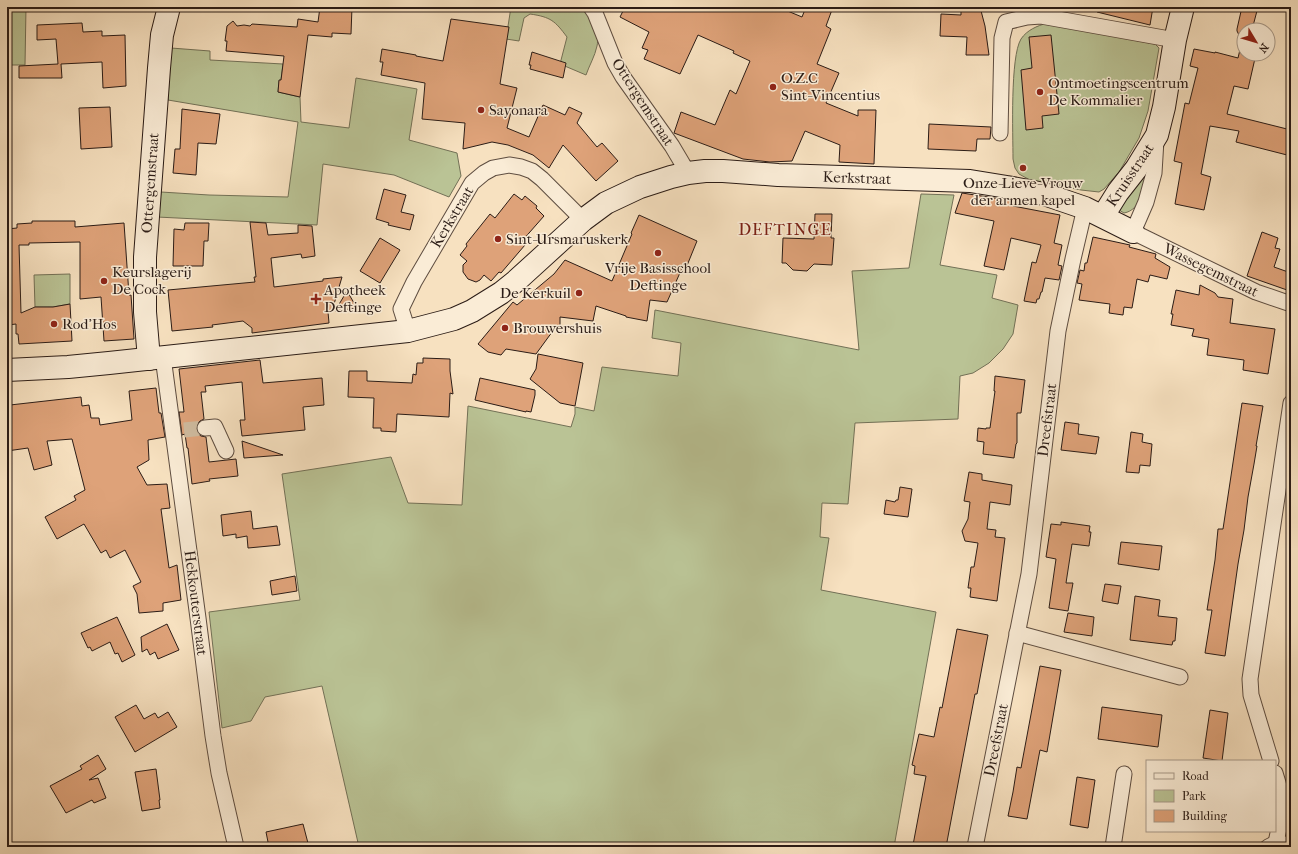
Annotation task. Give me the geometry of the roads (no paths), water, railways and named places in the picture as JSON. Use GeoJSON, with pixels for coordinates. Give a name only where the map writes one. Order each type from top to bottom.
{"type":"FeatureCollection","features":[{"type":"Feature","properties":{"kind":"street","name":"Ottergemstraat"},"geometry":{"type":"LineString","coordinates":[[156,358],[145,312],[145,257],[158,68],[162,35],[168,7]]}},
{"type":"Feature","properties":{"kind":"street","name":"Ottergemstraat"},"geometry":{"type":"LineString","coordinates":[[591,7],[598,20],[615,63],[623,77],[672,146],[688,173]]}},
{"type":"Feature","properties":{"kind":"street","name":"Kruisstraat"},"geometry":{"type":"LineString","coordinates":[[1133,232],[1146,202],[1154,174],[1156,135],[1164,107],[1175,40],[1183,7]]}},
{"type":"Feature","properties":{"kind":"street"},"geometry":{"type":"LineString","coordinates":[[1000,133],[1002,38],[1006,22],[1027,17],[1041,16],[1175,40]]}},
{"type":"Feature","properties":{"kind":"street","name":"Kruisstraat"},"geometry":{"type":"LineString","coordinates":[[1094,212],[1118,192],[1136,169],[1156,135]]}},
{"type":"Feature","properties":{"kind":"street","name":"Kerkstraat"},"geometry":{"type":"LineString","coordinates":[[408,331],[401,309],[414,282],[472,183],[484,173],[493,168],[509,165],[532,171],[583,220]]}},
{"type":"Feature","properties":{"kind":"street","name":"Kerkstraat"},"geometry":{"type":"LineString","coordinates":[[7,370],[68,367],[408,331],[454,319],[491,300],[516,281],[583,220],[606,203],[640,187],[688,173],[723,171],[778,175],[970,181],[1044,194],[1094,212],[1133,232]]}},
{"type":"Feature","properties":{"kind":"street","name":"Dreefstraat"},"geometry":{"type":"LineString","coordinates":[[975,847],[1029,574],[1058,331],[1073,259],[1094,212]]}},
{"type":"Feature","properties":{"kind":"street","name":"Wassegemstraat"},"geometry":{"type":"LineString","coordinates":[[1133,232],[1256,292],[1291,304]]}},
{"type":"Feature","properties":{"kind":"street","name":"Hekkouterstraat"},"geometry":{"type":"LineString","coordinates":[[156,358],[179,430],[213,736],[219,773],[236,847]]}},
{"type":"Feature","properties":{"kind":"street"},"geometry":{"type":"LineString","coordinates":[[1271,760],[1251,696],[1250,679],[1291,403]]}},
{"type":"Feature","properties":{"kind":"street"},"geometry":{"type":"LineString","coordinates":[[205,428],[215,427],[226,451]]}},
{"type":"Feature","properties":{"kind":"street"},"geometry":{"type":"LineString","coordinates":[[1017,633],[1180,677]]}},
{"type":"Feature","properties":{"kind":"street"},"geometry":{"type":"LineString","coordinates":[[1113,847],[1124,774]]}},
{"type":"Feature","properties":{"kind":"street"},"geometry":{"type":"LineString","coordinates":[[1276,775],[1280,788],[1282,803],[1282,811],[1276,830]]}},
{"type":"Feature","properties":{"kind":"street"},"geometry":{"type":"LineString","coordinates":[[1275,832],[1271,845],[1291,845]]}},
{"type":"Feature","properties":{"kind":"tunnel"},"geometry":{"type":"LineString","coordinates":[[184,430],[205,428]]}},
{"type":"Feature","properties":{"kind":"place","name":"O.Z.C Sint-Vincentius"},"geometry":{"type":"Point","coordinates":[773,87]}},
{"type":"Feature","properties":{"kind":"place","name":"Ontmoetingscentrum De Kommalier"},"geometry":{"type":"Point","coordinates":[1040,92]}},
{"type":"Feature","properties":{"kind":"place","name":"Sayonara"},"geometry":{"type":"Point","coordinates":[481,110]}},
{"type":"Feature","properties":{"kind":"place","name":"Onze-Lieve-Vrouw der armen kapel"},"geometry":{"type":"Point","coordinates":[1023,168]}},
{"type":"Feature","properties":{"kind":"place","name":"Sint-Ursmaruskerk"},"geometry":{"type":"Point","coordinates":[498,239]}},
{"type":"Feature","properties":{"kind":"place","name":"Vrije Basisschool Deftinge"},"geometry":{"type":"Point","coordinates":[658,253]}},
{"type":"Feature","properties":{"kind":"place","name":"Keurslagerij De Cock"},"geometry":{"type":"Point","coordinates":[104,281]}},
{"type":"Feature","properties":{"kind":"place","name":"De Kerkuil"},"geometry":{"type":"Point","coordinates":[579,293]}},
{"type":"Feature","properties":{"kind":"place","name":"Apotheek Deftinge"},"geometry":{"type":"Point","coordinates":[316,299]}},
{"type":"Feature","properties":{"kind":"place","name":"Rod'Hos"},"geometry":{"type":"Point","coordinates":[54,324]}},
{"type":"Feature","properties":{"kind":"place","name":"Brouwershuis"},"geometry":{"type":"Point","coordinates":[505,328]}},
{"type":"Feature","properties":{"kind":"district","name":"DEFTINGE"},"geometry":{"type":"Point","coordinates":[785,229]}}]}
